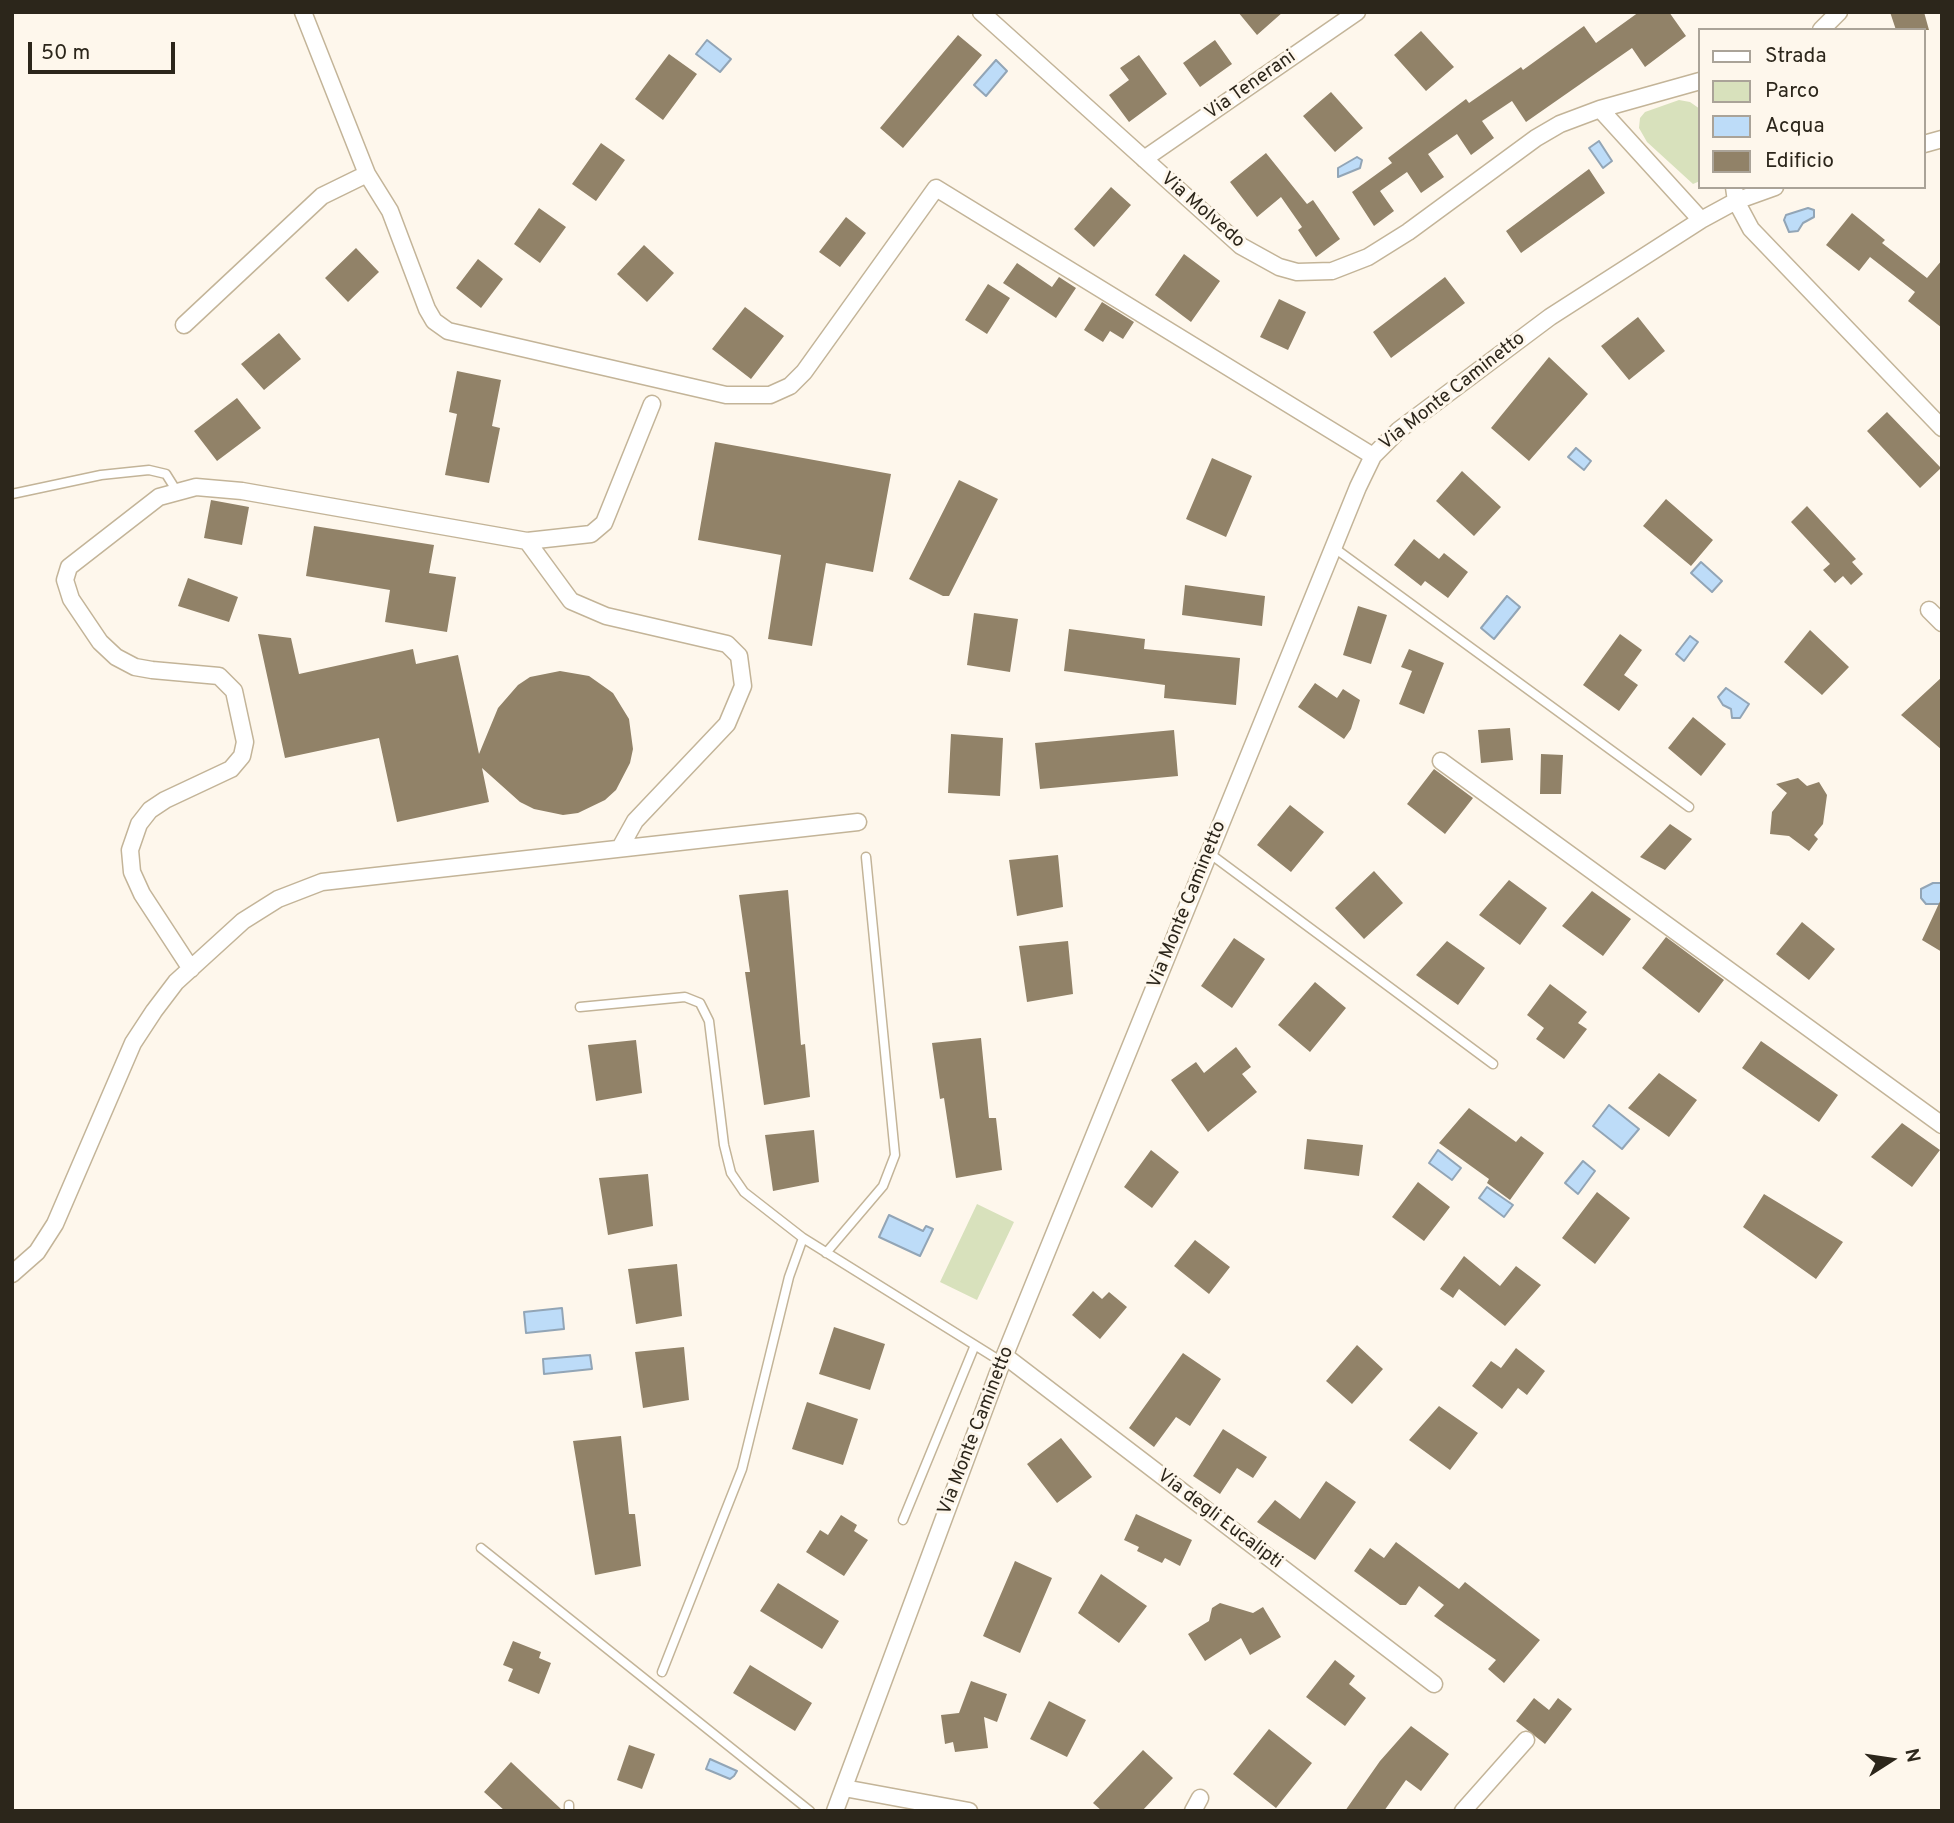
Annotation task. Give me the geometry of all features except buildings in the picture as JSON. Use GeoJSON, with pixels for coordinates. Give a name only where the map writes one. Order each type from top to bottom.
{"type":"FeatureCollection","features":[{"type":"Feature","properties":{"kind":"street"},"geometry":{"type":"LineString","coordinates":[[303,12],[368,174],[390,211],[427,309],[442,327],[455,333],[741,397],[770,395],[782,391],[797,380],[936,188],[1373,456]]}},
{"type":"Feature","properties":{"kind":"street","name":"Via Molvedo"},"geometry":{"type":"LineString","coordinates":[[981,12],[1241,246],[1260,258],[1297,272],[1332,271],[1349,266],[1387,246],[1536,138],[1567,121],[1699,81]]}},
{"type":"Feature","properties":{"kind":"street","name":"Via Tenerani"},"geometry":{"type":"LineString","coordinates":[[1144,159],[1357,12]]}},
{"type":"Feature","properties":{"kind":"street"},"geometry":{"type":"LineString","coordinates":[[1823,28],[1839,12]]}},
{"type":"Feature","properties":{"kind":"street"},"geometry":{"type":"LineString","coordinates":[[1600,109],[1701,220]]}},
{"type":"Feature","properties":{"kind":"street"},"geometry":{"type":"LineString","coordinates":[[184,325],[322,196],[368,174]]}},
{"type":"Feature","properties":{"kind":"street","name":"Via Monte Caminetto"},"geometry":{"type":"LineString","coordinates":[[835,1811],[1004,1359],[1333,547],[1373,456],[1399,430],[1550,317],[1701,220],[1735,194],[1764,189]]}},
{"type":"Feature","properties":{"kind":"street"},"geometry":{"type":"LineString","coordinates":[[1735,194],[1751,229],[1942,428]]}},
{"type":"Feature","properties":{"kind":"street"},"geometry":{"type":"LineString","coordinates":[[191,969],[142,894],[132,872],[130,850],[139,824],[150,810],[165,800],[231,769],[242,756],[245,743],[234,691],[219,676],[152,670],[121,661],[106,648],[71,599],[65,580],[69,567],[78,557],[159,497],[196,486],[242,491],[527,541],[591,534],[604,523],[652,404]]}},
{"type":"Feature","properties":{"kind":"street"},"geometry":{"type":"LineString","coordinates":[[527,541],[570,601],[606,616],[727,644],[739,656],[743,687],[727,724],[635,821],[620,848]]}},
{"type":"Feature","properties":{"kind":"street"},"geometry":{"type":"LineString","coordinates":[[1929,610],[1942,623]]}},
{"type":"Feature","properties":{"kind":"street"},"geometry":{"type":"LineString","coordinates":[[1441,761],[1942,1125]]}},
{"type":"Feature","properties":{"kind":"street"},"geometry":{"type":"LineString","coordinates":[[12,1274],[37,1252],[55,1224],[133,1043],[176,982],[243,921],[278,899],[322,882],[858,822]]}},
{"type":"Feature","properties":{"kind":"street","name":"Via degli Eucalipti"},"geometry":{"type":"LineString","coordinates":[[1004,1359],[1434,1684]]}},
{"type":"Feature","properties":{"kind":"street"},"geometry":{"type":"LineString","coordinates":[[1463,1811],[1526,1740]]}},
{"type":"Feature","properties":{"kind":"street"},"geometry":{"type":"LineString","coordinates":[[844,1788],[969,1811]]}},
{"type":"Feature","properties":{"kind":"lane"},"geometry":{"type":"LineString","coordinates":[[12,495],[101,475],[149,470],[166,474],[176,490]]}},
{"type":"Feature","properties":{"kind":"lane"},"geometry":{"type":"LineString","coordinates":[[1333,547],[1689,807]]}},
{"type":"Feature","properties":{"kind":"lane"},"geometry":{"type":"LineString","coordinates":[[1209,853],[1493,1064]]}},
{"type":"Feature","properties":{"kind":"lane"},"geometry":{"type":"LineString","coordinates":[[826,1253],[883,1186],[895,1155],[866,857]]}},
{"type":"Feature","properties":{"kind":"lane"},"geometry":{"type":"LineString","coordinates":[[580,1007],[685,997],[700,1003],[709,1021],[721,1129],[732,1173],[744,1192],[826,1253],[975,1345],[1004,1359]]}},
{"type":"Feature","properties":{"kind":"lane"},"geometry":{"type":"LineString","coordinates":[[662,1672],[747,1454],[789,1278],[803,1238]]}},
{"type":"Feature","properties":{"kind":"lane"},"geometry":{"type":"LineString","coordinates":[[903,1520],[975,1345]]}},
{"type":"Feature","properties":{"kind":"lane"},"geometry":{"type":"LineString","coordinates":[[481,1548],[810,1811]]}},
{"type":"Feature","properties":{"kind":"green space"},"geometry":{"type":"Polygon","coordinates":[[[1679,100],[1690,102],[1699,108],[1699,181],[1693,184],[1647,142],[1639,128],[1640,118],[1645,112],[1679,100]]]}},
{"type":"Feature","properties":{"kind":"green space"},"geometry":{"type":"Polygon","coordinates":[[[977,1204],[1014,1222],[977,1300],[940,1282],[977,1204]]]}},
{"type":"Feature","properties":{"kind":"water"},"geometry":{"type":"Polygon","coordinates":[[[707,40],[731,59],[720,72],[696,54],[707,40]]]}},
{"type":"Feature","properties":{"kind":"water"},"geometry":{"type":"Polygon","coordinates":[[[996,60],[1007,71],[986,96],[974,85],[996,60]]]}},
{"type":"Feature","properties":{"kind":"water"},"geometry":{"type":"Polygon","coordinates":[[[1599,141],[1612,161],[1603,168],[1589,148],[1599,141]]]}},
{"type":"Feature","properties":{"kind":"water"},"geometry":{"type":"Polygon","coordinates":[[[1357,157],[1362,160],[1360,168],[1338,177],[1338,168],[1357,157]]]}},
{"type":"Feature","properties":{"kind":"water"},"geometry":{"type":"Polygon","coordinates":[[[1808,208],[1814,210],[1814,217],[1803,223],[1798,231],[1789,232],[1784,220],[1786,215],[1808,208]]]}},
{"type":"Feature","properties":{"kind":"water"},"geometry":{"type":"Polygon","coordinates":[[[1576,448],[1591,461],[1584,470],[1568,457],[1576,448]]]}},
{"type":"Feature","properties":{"kind":"water"},"geometry":{"type":"Polygon","coordinates":[[[1701,562],[1722,581],[1712,592],[1691,573],[1701,562]]]}},
{"type":"Feature","properties":{"kind":"water"},"geometry":{"type":"Polygon","coordinates":[[[1507,596],[1520,607],[1494,639],[1481,628],[1507,596]]]}},
{"type":"Feature","properties":{"kind":"water"},"geometry":{"type":"Polygon","coordinates":[[[1690,636],[1698,642],[1684,661],[1676,654],[1690,636]]]}},
{"type":"Feature","properties":{"kind":"water"},"geometry":{"type":"Polygon","coordinates":[[[1726,688],[1749,704],[1740,718],[1732,718],[1731,709],[1723,705],[1718,697],[1726,688]]]}},
{"type":"Feature","properties":{"kind":"water"},"geometry":{"type":"Polygon","coordinates":[[[1933,883],[1942,883],[1942,904],[1926,904],[1921,898],[1921,889],[1933,883]]]}},
{"type":"Feature","properties":{"kind":"water"},"geometry":{"type":"Polygon","coordinates":[[[1609,1105],[1639,1129],[1622,1149],[1593,1126],[1609,1105]]]}},
{"type":"Feature","properties":{"kind":"water"},"geometry":{"type":"Polygon","coordinates":[[[1438,1150],[1461,1168],[1452,1180],[1429,1163],[1438,1150]]]}},
{"type":"Feature","properties":{"kind":"water"},"geometry":{"type":"Polygon","coordinates":[[[1583,1161],[1595,1171],[1578,1194],[1565,1183],[1583,1161]]]}},
{"type":"Feature","properties":{"kind":"water"},"geometry":{"type":"Polygon","coordinates":[[[1487,1187],[1513,1205],[1504,1217],[1479,1198],[1487,1187]]]}},
{"type":"Feature","properties":{"kind":"water"},"geometry":{"type":"Polygon","coordinates":[[[889,1215],[923,1231],[926,1226],[933,1229],[920,1256],[879,1237],[889,1215]]]}},
{"type":"Feature","properties":{"kind":"water"},"geometry":{"type":"Polygon","coordinates":[[[562,1308],[564,1329],[526,1333],[524,1312],[562,1308]]]}},
{"type":"Feature","properties":{"kind":"water"},"geometry":{"type":"Polygon","coordinates":[[[590,1355],[592,1369],[544,1374],[543,1359],[590,1355]]]}},
{"type":"Feature","properties":{"kind":"water"},"geometry":{"type":"Polygon","coordinates":[[[710,1759],[737,1771],[730,1779],[706,1769],[710,1759]]]}}]}
